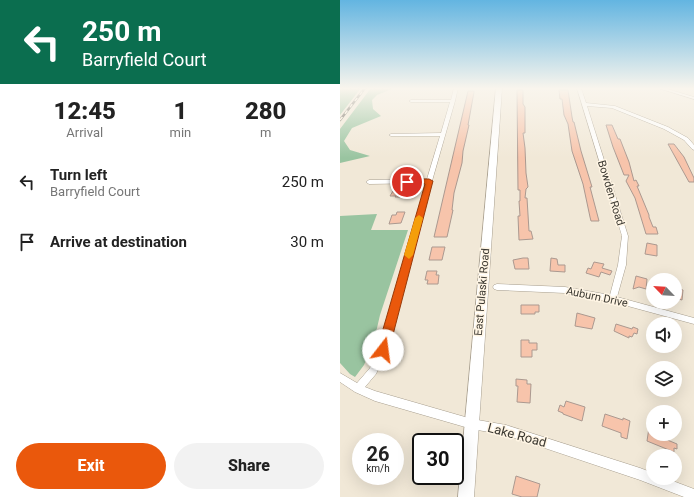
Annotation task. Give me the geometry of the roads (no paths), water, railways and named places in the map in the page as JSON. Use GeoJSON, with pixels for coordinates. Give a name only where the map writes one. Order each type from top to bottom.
{"type":"FeatureCollection","features":[{"type":"Feature","properties":{"kind":"main road","name":"East Pulaski Road"},"geometry":{"type":"LineString","coordinates":[[466,497],[497,111]]}},
{"type":"Feature","properties":{"kind":"street"},"geometry":{"type":"LineString","coordinates":[[358,389],[373,371],[383,350],[429,181],[450,111]]}},
{"type":"Feature","properties":{"kind":"street","name":"Bowden Road"},"geometry":{"type":"LineString","coordinates":[[586,111],[624,236],[622,264],[613,299]]}},
{"type":"Feature","properties":{"kind":"street"},"geometry":{"type":"LineString","coordinates":[[624,111],[666,128],[686,139],[694,148]]}},
{"type":"Feature","properties":{"kind":"street"},"geometry":{"type":"LineString","coordinates":[[391,135],[443,134]]}},
{"type":"Feature","properties":{"kind":"street"},"geometry":{"type":"LineString","coordinates":[[369,182],[429,181]]}},
{"type":"Feature","properties":{"kind":"street","name":"Auburn Drive"},"geometry":{"type":"LineString","coordinates":[[497,287],[565,290],[613,299],[694,321]]}},
{"type":"Feature","properties":{"kind":"street","name":"Lake Road"},"geometry":{"type":"LineString","coordinates":[[340,377],[358,389],[375,396],[472,424],[506,430],[640,474],[694,495]]}},
{"type":"Feature","properties":{"kind":"railway"},"geometry":{"type":"LineString","coordinates":[[340,120],[347,111]]}}]}
